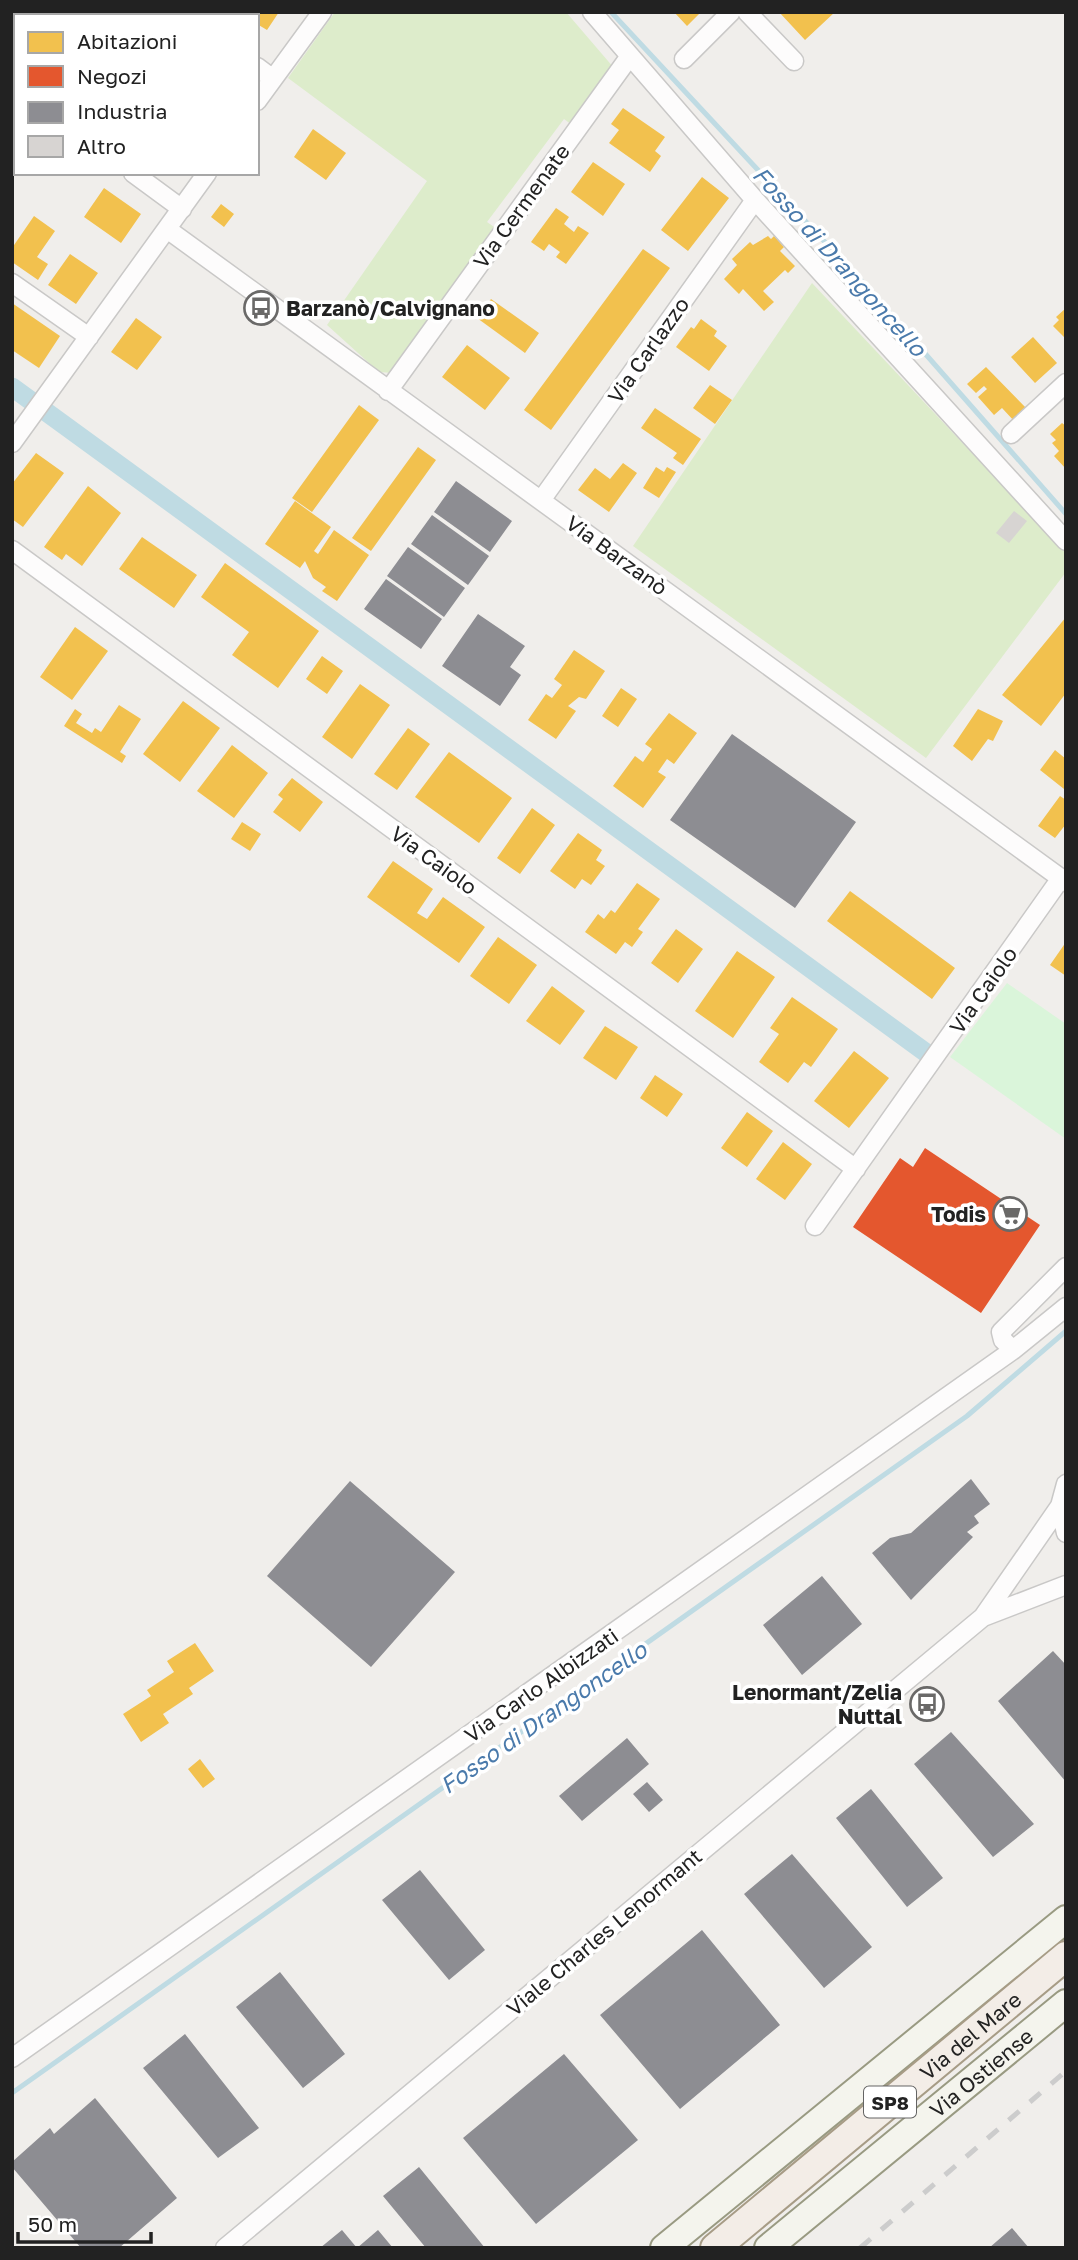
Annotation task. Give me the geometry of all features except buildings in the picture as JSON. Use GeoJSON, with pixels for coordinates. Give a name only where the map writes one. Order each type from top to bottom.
{"type":"FeatureCollection","features":[{"type":"Feature","properties":{"kind":"main road"},"geometry":{"type":"LineString","coordinates":[[664,2248],[1066,1919]]}},
{"type":"Feature","properties":{"kind":"main road","name":"Via del Mare"},"geometry":{"type":"LineString","coordinates":[[715,2248],[1066,1956]]}},
{"type":"Feature","properties":{"kind":"main road","name":"Via Ostiense"},"geometry":{"type":"LineString","coordinates":[[768,2248],[1066,2003]]}},
{"type":"Feature","properties":{"kind":"street"},"geometry":{"type":"LineString","coordinates":[[259,98],[322,12]]}},
{"type":"Feature","properties":{"kind":"street"},"geometry":{"type":"LineString","coordinates":[[592,12],[755,200],[1066,541]]}},
{"type":"Feature","properties":{"kind":"street"},"geometry":{"type":"LineString","coordinates":[[684,59],[731,12]]}},
{"type":"Feature","properties":{"kind":"street"},"geometry":{"type":"LineString","coordinates":[[747,12],[794,61]]}},
{"type":"Feature","properties":{"kind":"street","name":"Via Cermenate"},"geometry":{"type":"LineString","coordinates":[[388,391],[630,56]]}},
{"type":"Feature","properties":{"kind":"street"},"geometry":{"type":"LineString","coordinates":[[259,68],[273,79]]}},
{"type":"Feature","properties":{"kind":"street"},"geometry":{"type":"LineString","coordinates":[[136,175],[182,209]]}},
{"type":"Feature","properties":{"kind":"street"},"geometry":{"type":"LineString","coordinates":[[12,443],[206,175]]}},
{"type":"Feature","properties":{"kind":"street","name":"Via Carlazzo"},"geometry":{"type":"LineString","coordinates":[[542,499],[755,200]]}},
{"type":"Feature","properties":{"kind":"street","name":"Via Barzanò"},"geometry":{"type":"LineString","coordinates":[[167,229],[1064,880]]}},
{"type":"Feature","properties":{"kind":"street"},"geometry":{"type":"LineString","coordinates":[[12,282],[89,337]]}},
{"type":"Feature","properties":{"kind":"street"},"geometry":{"type":"LineString","coordinates":[[1011,433],[1066,383]]}},
{"type":"Feature","properties":{"kind":"street","name":"Via Caiolo"},"geometry":{"type":"LineString","coordinates":[[12,550],[856,1169]]}},
{"type":"Feature","properties":{"kind":"street","name":"Via Caiolo"},"geometry":{"type":"LineString","coordinates":[[815,1226],[1064,880]]}},
{"type":"Feature","properties":{"kind":"street"},"geometry":{"type":"LineString","coordinates":[[1013,1350],[1003,1340],[1001,1332],[1066,1267]]}},
{"type":"Feature","properties":{"kind":"street","name":"Via Carlo Albizzati"},"geometry":{"type":"LineString","coordinates":[[12,2058],[1013,1350],[1066,1307]]}},
{"type":"Feature","properties":{"kind":"street","name":"Viale Charles Lenormant"},"geometry":{"type":"LineString","coordinates":[[225,2248],[983,1617],[1059,1506],[1066,1484]]}},
{"type":"Feature","properties":{"kind":"street"},"geometry":{"type":"LineString","coordinates":[[1059,1506],[1066,1533]]}},
{"type":"Feature","properties":{"kind":"street","name":"Viale Charles Lenormant"},"geometry":{"type":"LineString","coordinates":[[983,1617],[1066,1585]]}},
{"type":"Feature","properties":{"kind":"green space"},"geometry":{"type":"Polygon","coordinates":[[[335,12],[566,12],[614,68],[572,125],[564,119],[487,222],[497,229],[393,373],[379,372],[327,325],[427,181],[288,78],[335,12]]]}},
{"type":"Feature","properties":{"kind":"green space"},"geometry":{"type":"Polygon","coordinates":[[[812,283],[1066,553],[1066,572],[926,758],[633,546],[812,283]]]}},
{"type":"Feature","properties":{"kind":"green space"},"geometry":{"type":"Polygon","coordinates":[[[1007,983],[1066,1024],[1066,1139],[950,1057],[1007,983]]]}},
{"type":"Feature","properties":{"kind":"waterway","name":"Fosso di Drangoncello"},"geometry":{"type":"LineString","coordinates":[[611,12],[864,284],[1066,514]]}},
{"type":"Feature","properties":{"kind":"waterway"},"geometry":{"type":"LineString","coordinates":[[12,387],[925,1052]]}},
{"type":"Feature","properties":{"kind":"waterway","name":"Fosso di Drangoncello"},"geometry":{"type":"LineString","coordinates":[[12,2093],[967,1416],[1066,1331]]}},
{"type":"Feature","properties":{"kind":"railway"},"geometry":{"type":"LineString","coordinates":[[860,2248],[1066,2071]]}},
{"type":"Feature","properties":{"kind":"place","name":"Barzanò/Calvignano"},"geometry":{"type":"Point","coordinates":[261,308]}},
{"type":"Feature","properties":{"kind":"place","name":"Todis"},"geometry":{"type":"Point","coordinates":[1010,1214]}},
{"type":"Feature","properties":{"kind":"place","name":"Lenormant/Zelia Nuttal"},"geometry":{"type":"Point","coordinates":[927,1704]}}]}
